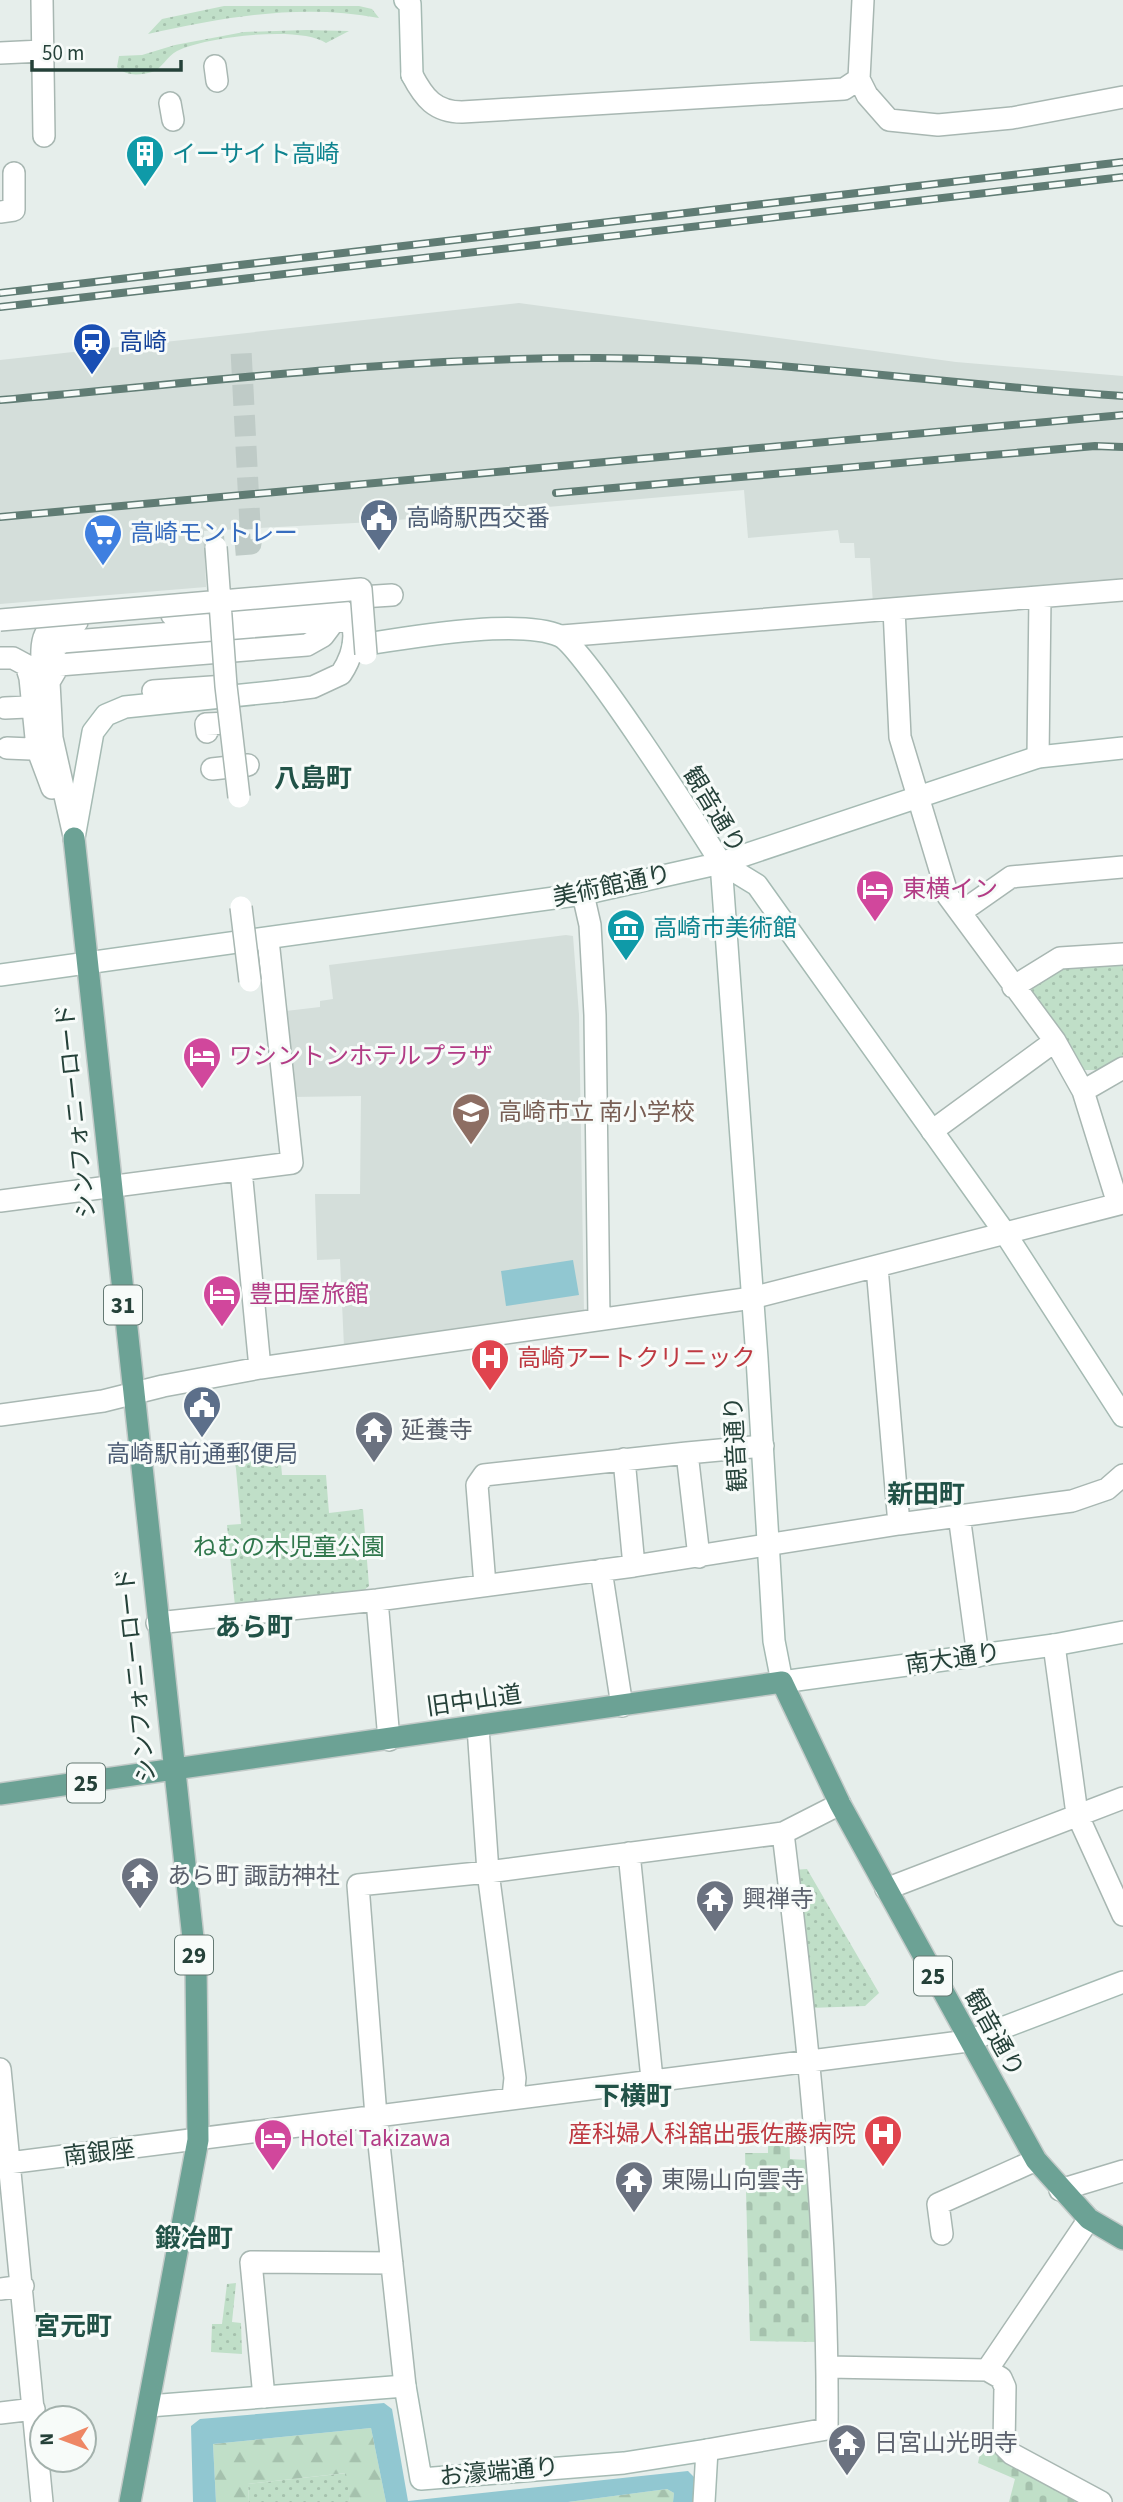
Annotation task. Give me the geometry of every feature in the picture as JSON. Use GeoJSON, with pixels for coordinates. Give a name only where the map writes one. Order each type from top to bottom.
{"type":"FeatureCollection","features":[{"type":"Feature","properties":{"kind":"main road","name":"シンフォニーロード"},"geometry":{"type":"LineString","coordinates":[[74,838],[196,1966],[198,2140],[130,2502]]}},
{"type":"Feature","properties":{"kind":"main road","name":"旧中山道"},"geometry":{"type":"LineString","coordinates":[[173,1771],[782,1682]]}},
{"type":"Feature","properties":{"kind":"main road","name":"観音通り"},"geometry":{"type":"LineString","coordinates":[[782,1682],[840,1804],[968,2041],[1036,2160],[1060,2190],[1089,2219],[1123,2239]]}},
{"type":"Feature","properties":{"kind":"main road","name":"25"},"geometry":{"type":"LineString","coordinates":[[0,1794],[173,1771]]}},
{"type":"Feature","properties":{"kind":"street"},"geometry":{"type":"LineString","coordinates":[[41,0],[44,136]]}},
{"type":"Feature","properties":{"kind":"street"},"geometry":{"type":"LineString","coordinates":[[405,0],[410,4],[412,75],[424,98],[445,112],[844,89],[859,79]]}},
{"type":"Feature","properties":{"kind":"street"},"geometry":{"type":"LineString","coordinates":[[863,0],[859,79],[867,95],[889,120],[938,125],[1012,118],[1123,97]]}},
{"type":"Feature","properties":{"kind":"street"},"geometry":{"type":"LineString","coordinates":[[0,53],[42,51]]}},
{"type":"Feature","properties":{"kind":"street"},"geometry":{"type":"LineString","coordinates":[[0,213],[14,210],[14,173]]}},
{"type":"Feature","properties":{"kind":"street"},"geometry":{"type":"LineString","coordinates":[[0,213],[26,212]]}},
{"type":"Feature","properties":{"kind":"street"},"geometry":{"type":"LineString","coordinates":[[216,547],[226,686],[242,766],[239,797]]}},
{"type":"Feature","properties":{"kind":"street"},"geometry":{"type":"LineString","coordinates":[[0,620],[361,589],[366,654],[374,654]]}},
{"type":"Feature","properties":{"kind":"street"},"geometry":{"type":"LineString","coordinates":[[353,646],[502,629],[529,630],[562,636],[1123,590]]}},
{"type":"Feature","properties":{"kind":"street"},"geometry":{"type":"LineString","coordinates":[[360,597],[392,595]]}},
{"type":"Feature","properties":{"kind":"street"},"geometry":{"type":"LineString","coordinates":[[1038,757],[1040,597]]}},
{"type":"Feature","properties":{"kind":"street"},"geometry":{"type":"LineString","coordinates":[[60,774],[47,738],[42,682],[41,645],[44,634],[53,625],[331,605],[342,610],[340,620],[316,642],[307,645],[59,665],[49,682],[52,738],[60,774],[74,838]]}},
{"type":"Feature","properties":{"kind":"street"},"geometry":{"type":"LineString","coordinates":[[0,1415],[103,1401],[260,1368],[752,1298],[1121,1203],[1083,1091],[1055,1041],[948,896],[900,737],[894,609]]}},
{"type":"Feature","properties":{"kind":"street"},"geometry":{"type":"LineString","coordinates":[[74,838],[93,732],[106,715],[125,707],[281,691],[328,682],[341,674],[353,646],[355,632],[352,622],[340,620]]}},
{"type":"Feature","properties":{"kind":"street","name":"観音通り"},"geometry":{"type":"LineString","coordinates":[[562,636],[594,676],[721,863],[763,1446],[774,1641],[782,1682]]}},
{"type":"Feature","properties":{"kind":"street"},"geometry":{"type":"LineString","coordinates":[[0,659],[13,658],[26,665],[30,678],[37,748],[74,838]]}},
{"type":"Feature","properties":{"kind":"street"},"geometry":{"type":"LineString","coordinates":[[153,691],[226,686]]}},
{"type":"Feature","properties":{"kind":"street"},"geometry":{"type":"LineString","coordinates":[[5,708],[27,707]]}},
{"type":"Feature","properties":{"kind":"street"},"geometry":{"type":"LineString","coordinates":[[207,732],[206,724],[234,727]]}},
{"type":"Feature","properties":{"kind":"street"},"geometry":{"type":"LineString","coordinates":[[7,748],[31,748]]}},
{"type":"Feature","properties":{"kind":"street","name":"美術館通り"},"geometry":{"type":"LineString","coordinates":[[0,975],[268,940],[583,894],[721,863],[1038,757],[1123,748]]}},
{"type":"Feature","properties":{"kind":"street"},"geometry":{"type":"LineString","coordinates":[[212,769],[242,766]]}},
{"type":"Feature","properties":{"kind":"street"},"geometry":{"type":"LineString","coordinates":[[721,863],[754,882],[1005,1233],[1123,1416]]}},
{"type":"Feature","properties":{"kind":"street"},"geometry":{"type":"LineString","coordinates":[[961,912],[1011,877],[1123,867]]}},
{"type":"Feature","properties":{"kind":"street"},"geometry":{"type":"LineString","coordinates":[[583,894],[590,925],[595,1014],[599,1319]]}},
{"type":"Feature","properties":{"kind":"street"},"geometry":{"type":"LineString","coordinates":[[241,907],[250,981]]}},
{"type":"Feature","properties":{"kind":"street"},"geometry":{"type":"LineString","coordinates":[[0,1200],[292,1163],[268,940]]}},
{"type":"Feature","properties":{"kind":"street"},"geometry":{"type":"LineString","coordinates":[[1013,986],[1060,958],[1123,954]]}},
{"type":"Feature","properties":{"kind":"street"},"geometry":{"type":"LineString","coordinates":[[932,1131],[1055,1041]]}},
{"type":"Feature","properties":{"kind":"street"},"geometry":{"type":"LineString","coordinates":[[1083,1091],[1123,1068]]}},
{"type":"Feature","properties":{"kind":"street"},"geometry":{"type":"LineString","coordinates":[[241,1170],[260,1368]]}},
{"type":"Feature","properties":{"kind":"street"},"geometry":{"type":"LineString","coordinates":[[877,1267],[899,1524]]}},
{"type":"Feature","properties":{"kind":"street"},"geometry":{"type":"LineString","coordinates":[[485,1585],[477,1485],[484,1475],[763,1446]]}},
{"type":"Feature","properties":{"kind":"street"},"geometry":{"type":"LineString","coordinates":[[687,1453],[699,1557]]}},
{"type":"Feature","properties":{"kind":"street"},"geometry":{"type":"LineString","coordinates":[[624,1459],[634,1566]]}},
{"type":"Feature","properties":{"kind":"street"},"geometry":{"type":"LineString","coordinates":[[157,1623],[377,1600],[634,1566],[959,1515],[1072,1501],[1107,1489],[1123,1475]]}},
{"type":"Feature","properties":{"kind":"street"},"geometry":{"type":"LineString","coordinates":[[959,1515],[978,1656]]}},
{"type":"Feature","properties":{"kind":"street"},"geometry":{"type":"LineString","coordinates":[[601,1570],[622,1706]]}},
{"type":"Feature","properties":{"kind":"street"},"geometry":{"type":"LineString","coordinates":[[377,1600],[389,1740]]}},
{"type":"Feature","properties":{"kind":"street","name":"南大通り"},"geometry":{"type":"LineString","coordinates":[[782,1682],[1054,1645],[1123,1632]]}},
{"type":"Feature","properties":{"kind":"street"},"geometry":{"type":"LineString","coordinates":[[1054,1645],[1077,1814],[1123,1915]]}},
{"type":"Feature","properties":{"kind":"street"},"geometry":{"type":"LineString","coordinates":[[478,1727],[488,1872],[514,2078],[513,2097]]}},
{"type":"Feature","properties":{"kind":"street"},"geometry":{"type":"LineString","coordinates":[[886,1889],[1123,1798]]}},
{"type":"Feature","properties":{"kind":"street"},"geometry":{"type":"LineString","coordinates":[[149,2406],[405,2386],[376,2116],[358,1885],[488,1872],[783,1833],[840,1804]]}},
{"type":"Feature","properties":{"kind":"street"},"geometry":{"type":"LineString","coordinates":[[704,2502],[707,2450],[827,2429],[828,2367],[810,2059],[783,1833]]}},
{"type":"Feature","properties":{"kind":"street"},"geometry":{"type":"LineString","coordinates":[[629,1853],[652,2079]]}},
{"type":"Feature","properties":{"kind":"street","name":"南銀座"},"geometry":{"type":"LineString","coordinates":[[6,2164],[652,2079],[968,2041],[1123,1982]]}},
{"type":"Feature","properties":{"kind":"street"},"geometry":{"type":"LineString","coordinates":[[0,2069],[6,2164],[23,2286],[34,2404]]}},
{"type":"Feature","properties":{"kind":"street"},"geometry":{"type":"LineString","coordinates":[[942,2234],[938,2204],[1036,2160]]}},
{"type":"Feature","properties":{"kind":"street"},"geometry":{"type":"LineString","coordinates":[[1060,2190],[1123,2171]]}},
{"type":"Feature","properties":{"kind":"street"},"geometry":{"type":"LineString","coordinates":[[987,2370],[1089,2219]]}},
{"type":"Feature","properties":{"kind":"street"},"geometry":{"type":"LineString","coordinates":[[264,2397],[251,2262],[392,2263]]}},
{"type":"Feature","properties":{"kind":"street"},"geometry":{"type":"LineString","coordinates":[[0,2289],[23,2286]]}},
{"type":"Feature","properties":{"kind":"street"},"geometry":{"type":"LineString","coordinates":[[828,2367],[987,2370],[1001,2378],[1005,2387],[1004,2445],[1012,2454],[1101,2502]]}},
{"type":"Feature","properties":{"kind":"street","name":"お濠端通り"},"geometry":{"type":"LineString","coordinates":[[405,2386],[421,2479],[624,2463],[707,2450]]}},
{"type":"Feature","properties":{"kind":"street"},"geometry":{"type":"LineString","coordinates":[[0,2413],[28,2410]]}},
{"type":"Feature","properties":{"kind":"street"},"geometry":{"type":"LineString","coordinates":[[40,2474],[42,2502]]}},
{"type":"Feature","properties":{"kind":"shaded area"},"geometry":{"type":"Polygon","coordinates":[[[519,303],[956,362],[1123,376],[1123,582],[873,604],[870,558],[855,558],[854,543],[840,543],[838,530],[748,538],[744,490],[374,522],[204,531],[206,587],[0,604],[0,360],[519,303]]]}},
{"type":"Feature","properties":{"kind":"shaded area","name":"高崎市立 南小学校"},"geometry":{"type":"Polygon","coordinates":[[[573,936],[579,1015],[584,1312],[344,1347],[340,1259],[317,1260],[315,1194],[360,1194],[361,1096],[293,1097],[286,1011],[320,1007],[320,1001],[333,999],[329,965],[573,936]]]}},
{"type":"Feature","properties":{"kind":"green space"},"geometry":{"type":"Polygon","coordinates":[[[224,6],[359,6],[372,9],[379,18],[321,12],[263,14],[148,34],[162,19],[224,6]]]}},
{"type":"Feature","properties":{"kind":"green space"},"geometry":{"type":"Polygon","coordinates":[[[349,31],[326,43],[296,35],[275,34],[208,41],[177,51],[152,72],[129,74],[117,67],[119,56],[142,55],[175,45],[244,32],[349,31]]]}},
{"type":"Feature","properties":{"kind":"green space"},"geometry":{"type":"Polygon","coordinates":[[[1123,959],[1123,1056],[1098,1070],[1083,1070],[1031,995],[1033,986],[1066,963],[1123,959]]]}},
{"type":"Feature","properties":{"kind":"green space","name":"ねむの木児童公園"},"geometry":{"type":"Polygon","coordinates":[[[280,1452],[282,1475],[326,1475],[329,1513],[363,1509],[369,1586],[360,1594],[235,1606],[227,1525],[241,1524],[235,1458],[280,1452]]]}},
{"type":"Feature","properties":{"kind":"green space"},"geometry":{"type":"Polygon","coordinates":[[[807,1869],[879,1993],[865,2006],[810,2008],[793,1870],[807,1869]]]}},
{"type":"Feature","properties":{"kind":"green space"},"geometry":{"type":"Polygon","coordinates":[[[768,2127],[789,2127],[790,2159],[808,2160],[820,2342],[750,2341],[745,2153],[768,2153],[768,2127]]]}},
{"type":"Feature","properties":{"kind":"green space"},"geometry":{"type":"Polygon","coordinates":[[[236,2283],[232,2322],[241,2323],[242,2354],[211,2352],[212,2324],[222,2324],[227,2284],[236,2283]]]}},
{"type":"Feature","properties":{"kind":"green space"},"geometry":{"type":"Polygon","coordinates":[[[371,2428],[386,2502],[350,2502],[346,2473],[248,2484],[249,2502],[216,2502],[213,2444],[371,2428]]]}},
{"type":"Feature","properties":{"kind":"green space"},"geometry":{"type":"Polygon","coordinates":[[[982,2443],[1091,2502],[1009,2502],[1015,2479],[978,2463],[982,2443]]]}},
{"type":"Feature","properties":{"kind":"green space"},"geometry":{"type":"Polygon","coordinates":[[[347,2473],[350,2502],[249,2502],[248,2484],[347,2473]]]}},
{"type":"Feature","properties":{"kind":"green space"},"geometry":{"type":"Polygon","coordinates":[[[667,2489],[674,2493],[673,2502],[568,2502],[667,2489]]]}},
{"type":"Feature","properties":{"kind":"water"},"geometry":{"type":"Polygon","coordinates":[[[573,1260],[579,1295],[506,1306],[501,1271],[573,1260]]]}},
{"type":"Feature","properties":{"kind":"water"},"geometry":{"type":"Polygon","coordinates":[[[384,2403],[392,2409],[408,2501],[688,2471],[695,2478],[694,2502],[673,2502],[674,2493],[667,2489],[568,2502],[386,2502],[371,2428],[213,2444],[216,2502],[193,2502],[191,2426],[200,2419],[384,2403]]]}},
{"type":"Feature","properties":{"kind":"tunnel"},"geometry":{"type":"LineString","coordinates":[[204,548],[251,544],[241,350]]}},
{"type":"Feature","properties":{"kind":"railway"},"geometry":{"type":"LineString","coordinates":[[0,293],[1123,162]]}},
{"type":"Feature","properties":{"kind":"railway"},"geometry":{"type":"LineString","coordinates":[[0,307],[1123,177]]}},
{"type":"Feature","properties":{"kind":"railway"},"geometry":{"type":"LineString","coordinates":[[0,400],[374,366],[598,358],[730,362],[1123,396]]}},
{"type":"Feature","properties":{"kind":"railway"},"geometry":{"type":"LineString","coordinates":[[0,517],[1123,415]]}},
{"type":"Feature","properties":{"kind":"railway"},"geometry":{"type":"LineString","coordinates":[[556,493],[1095,446],[1123,447]]}},
{"type":"Feature","properties":{"kind":"place","name":"イーサイト高崎"},"geometry":{"type":"Point","coordinates":[145,188]}},
{"type":"Feature","properties":{"kind":"place","name":"高崎"},"geometry":{"type":"Point","coordinates":[92,376]}},
{"type":"Feature","properties":{"kind":"place","name":"高崎駅西交番"},"geometry":{"type":"Point","coordinates":[379,552]}},
{"type":"Feature","properties":{"kind":"place","name":"高崎モントレー"},"geometry":{"type":"Point","coordinates":[103,567]}},
{"type":"Feature","properties":{"kind":"place","name":"東横イン"},"geometry":{"type":"Point","coordinates":[875,923]}},
{"type":"Feature","properties":{"kind":"place","name":"高崎市美術館"},"geometry":{"type":"Point","coordinates":[626,962]}},
{"type":"Feature","properties":{"kind":"place","name":"ワシントンホテルプラザ"},"geometry":{"type":"Point","coordinates":[202,1090]}},
{"type":"Feature","properties":{"kind":"place","name":"高崎市立 南小学校"},"geometry":{"type":"Point","coordinates":[471,1146]}},
{"type":"Feature","properties":{"kind":"place","name":"豊田屋旅館"},"geometry":{"type":"Point","coordinates":[222,1328]}},
{"type":"Feature","properties":{"kind":"place","name":"高崎アートクリニック"},"geometry":{"type":"Point","coordinates":[490,1392]}},
{"type":"Feature","properties":{"kind":"place","name":"高崎駅前通郵便局"},"geometry":{"type":"Point","coordinates":[202,1439]}},
{"type":"Feature","properties":{"kind":"place","name":"延養寺"},"geometry":{"type":"Point","coordinates":[374,1464]}},
{"type":"Feature","properties":{"kind":"place","name":"あら町 諏訪神社"},"geometry":{"type":"Point","coordinates":[140,1910]}},
{"type":"Feature","properties":{"kind":"place","name":"興禅寺"},"geometry":{"type":"Point","coordinates":[715,1933]}},
{"type":"Feature","properties":{"kind":"place","name":"産科婦人科舘出張佐藤病院"},"geometry":{"type":"Point","coordinates":[883,2168]}},
{"type":"Feature","properties":{"kind":"place","name":"Hotel Takizawa"},"geometry":{"type":"Point","coordinates":[273,2172]}},
{"type":"Feature","properties":{"kind":"place","name":"東陽山向雲寺"},"geometry":{"type":"Point","coordinates":[634,2214]}},
{"type":"Feature","properties":{"kind":"place","name":"日宮山光明寺"},"geometry":{"type":"Point","coordinates":[847,2477]}},
{"type":"Feature","properties":{"kind":"district","name":"八島町"},"geometry":{"type":"Point","coordinates":[313,778]}},
{"type":"Feature","properties":{"kind":"district","name":"新田町"},"geometry":{"type":"Point","coordinates":[926,1494]}},
{"type":"Feature","properties":{"kind":"district","name":"あら町"},"geometry":{"type":"Point","coordinates":[254,1627]}},
{"type":"Feature","properties":{"kind":"district","name":"下横町"},"geometry":{"type":"Point","coordinates":[633,2096]}},
{"type":"Feature","properties":{"kind":"district","name":"鍛冶町"},"geometry":{"type":"Point","coordinates":[194,2238]}},
{"type":"Feature","properties":{"kind":"district","name":"宮元町"},"geometry":{"type":"Point","coordinates":[73,2326]}}]}
